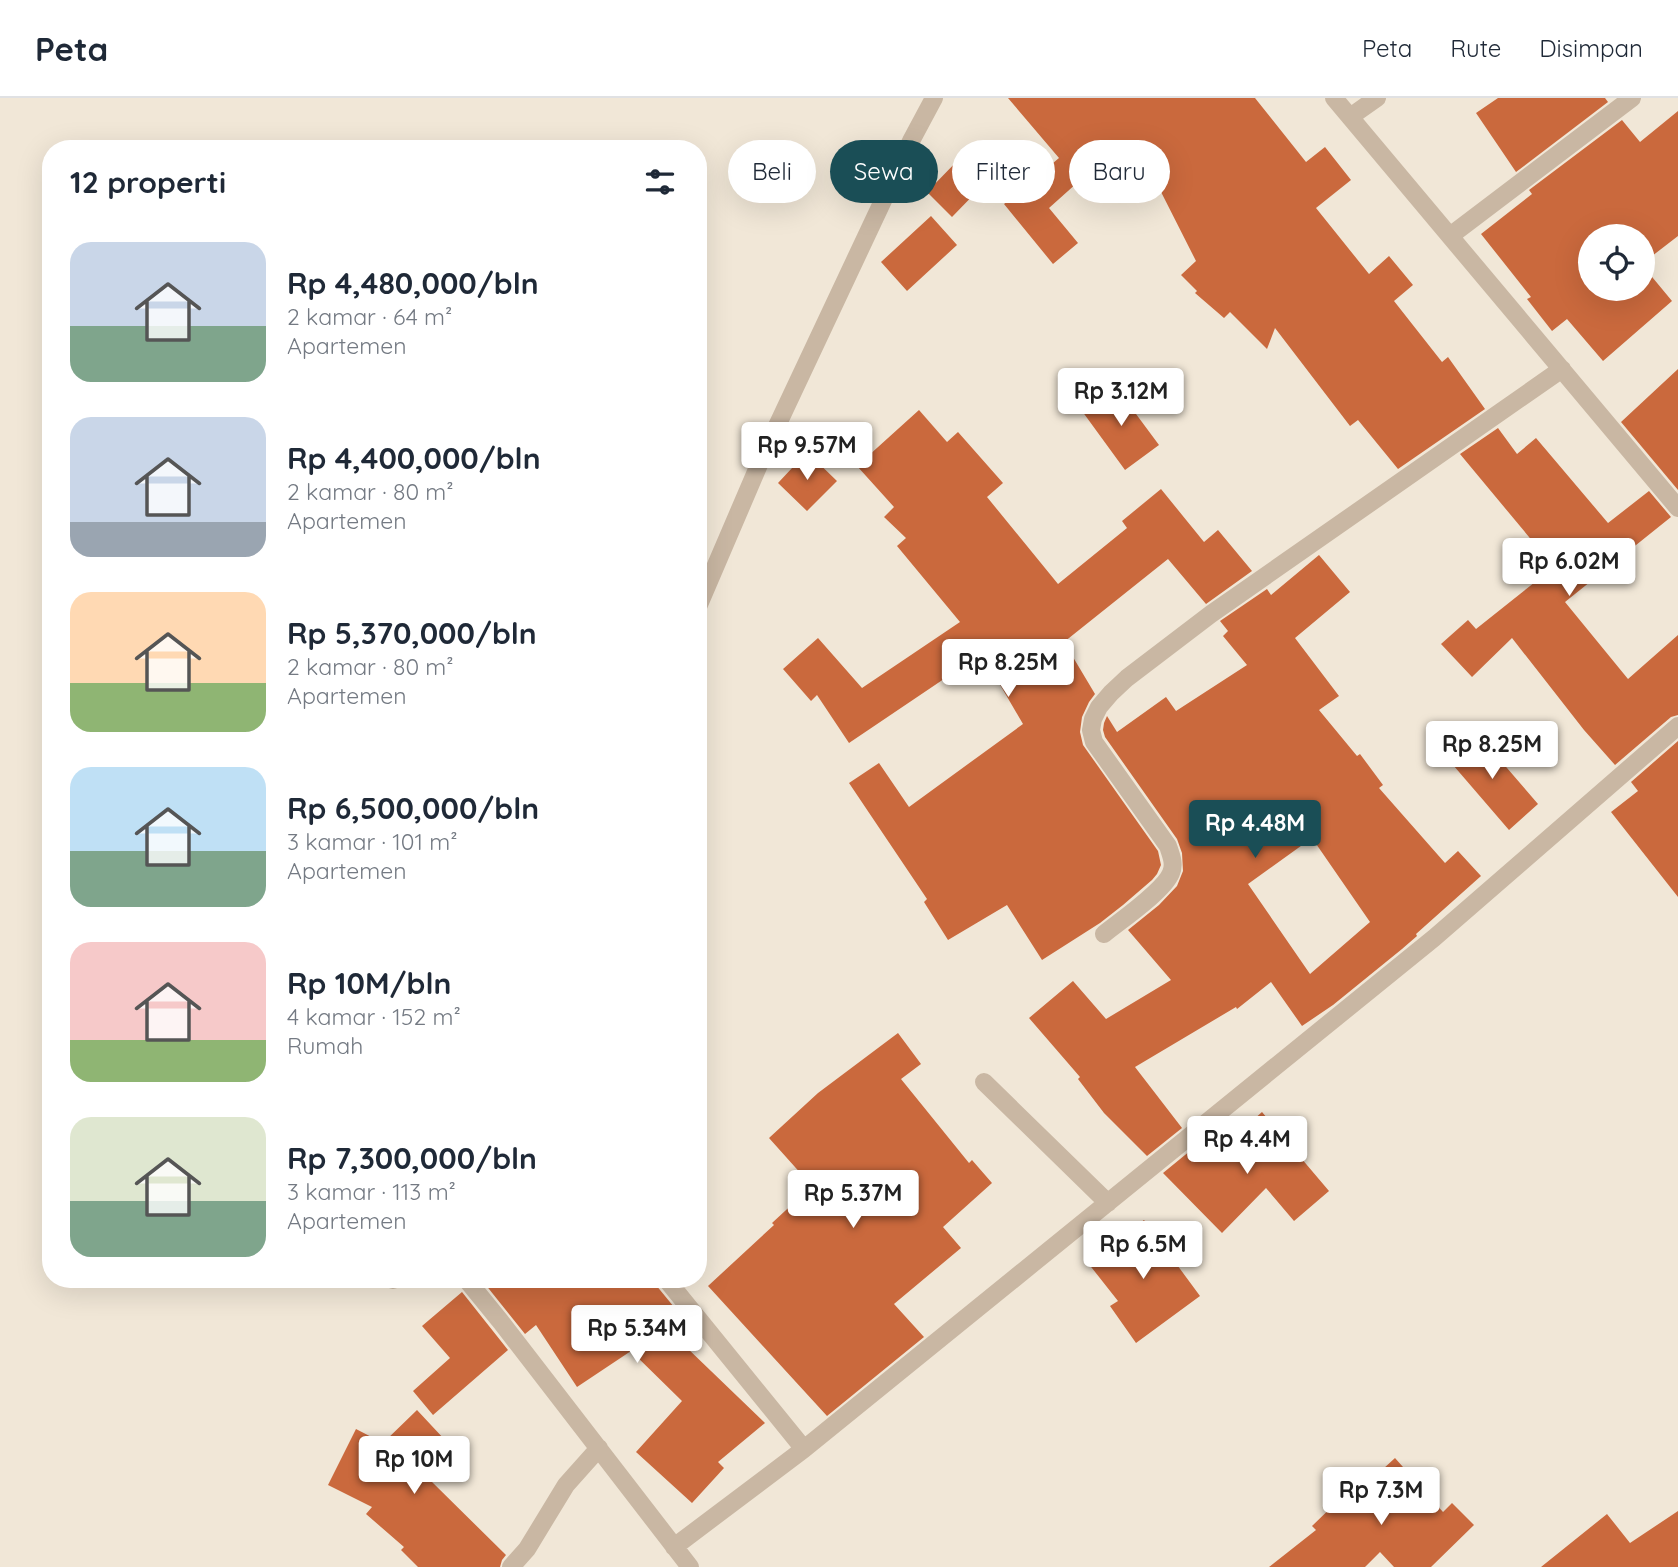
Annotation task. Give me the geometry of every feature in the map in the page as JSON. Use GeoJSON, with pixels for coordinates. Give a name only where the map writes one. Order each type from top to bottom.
{"type":"FeatureCollection","features":[{"type":"Feature","properties":{"kind":"street"},"geometry":{"type":"LineString","coordinates":[[707,586],[761,460],[911,141],[934,98]]}},
{"type":"Feature","properties":{"kind":"street"},"geometry":{"type":"LineString","coordinates":[[1334,98],[1678,508]]}},
{"type":"Feature","properties":{"kind":"street"},"geometry":{"type":"LineString","coordinates":[[1350,117],[1377,98]]}},
{"type":"Feature","properties":{"kind":"street"},"geometry":{"type":"LineString","coordinates":[[1450,236],[1632,98]]}},
{"type":"Feature","properties":{"kind":"street"},"geometry":{"type":"LineString","coordinates":[[1104,934],[1159,889],[1172,871],[1172,858],[1168,846],[1094,742],[1091,730],[1099,707],[1127,678],[1211,614],[1562,369]]}},
{"type":"Feature","properties":{"kind":"street"},"geometry":{"type":"LineString","coordinates":[[674,1547],[804,1449],[1434,938],[1678,726]]}},
{"type":"Feature","properties":{"kind":"street"},"geometry":{"type":"LineString","coordinates":[[984,1082],[1108,1202]]}},
{"type":"Feature","properties":{"kind":"street"},"geometry":{"type":"LineString","coordinates":[[473,1288],[690,1567]]}},
{"type":"Feature","properties":{"kind":"street"},"geometry":{"type":"LineString","coordinates":[[673,1288],[804,1449]]}},
{"type":"Feature","properties":{"kind":"street"},"geometry":{"type":"LineString","coordinates":[[511,1567],[527,1549],[566,1485],[598,1448]]}},
{"type":"Feature","properties":{"kind":"building"},"geometry":{"type":"Polygon","coordinates":[[[1008,98],[1255,98],[1306,162],[1325,147],[1351,180],[1316,208],[1369,274],[1389,256],[1413,285],[1394,301],[1442,362],[1448,357],[1485,409],[1398,469],[1358,420],[1350,426],[1275,328],[1267,349],[1230,312],[1224,318],[1195,293],[1197,291],[1181,275],[1196,261],[1167,203],[1170,203],[1170,140],[1069,140],[1069,190],[1055,203],[1055,161],[1059,158],[1055,153],[1055,140],[1044,140],[1008,98]]]}},
{"type":"Feature","properties":{"kind":"building"},"geometry":{"type":"Polygon","coordinates":[[[1498,98],[1605,98],[1608,102],[1516,172],[1476,113],[1498,98]]]}},
{"type":"Feature","properties":{"kind":"building"},"geometry":{"type":"Polygon","coordinates":[[[1678,111],[1678,236],[1655,254],[1655,224],[1578,224],[1578,301],[1655,301],[1655,280],[1672,301],[1603,361],[1567,319],[1552,331],[1527,299],[1531,297],[1481,234],[1532,194],[1529,190],[1622,120],[1640,142],[1678,111]]]}},
{"type":"Feature","properties":{"kind":"building"},"geometry":{"type":"Polygon","coordinates":[[[952,166],[952,203],[966,203],[952,217],[938,203],[938,181],[952,166]]]}},
{"type":"Feature","properties":{"kind":"building"},"geometry":{"type":"Polygon","coordinates":[[[1055,203],[1049,208],[1078,243],[1053,264],[1004,204],[1055,203]]]}},
{"type":"Feature","properties":{"kind":"building"},"geometry":{"type":"Polygon","coordinates":[[[931,216],[957,245],[907,291],[881,262],[931,216]]]}},
{"type":"Feature","properties":{"kind":"building"},"geometry":{"type":"Polygon","coordinates":[[[1678,369],[1678,490],[1621,422],[1678,369]]]}},
{"type":"Feature","properties":{"kind":"building"},"geometry":{"type":"Polygon","coordinates":[[[1116,387],[1159,445],[1125,470],[1082,411],[1116,387]]]}},
{"type":"Feature","properties":{"kind":"building"},"geometry":{"type":"Polygon","coordinates":[[[919,410],[947,442],[958,432],[1003,483],[987,497],[1058,584],[1127,528],[1122,521],[1161,489],[1204,542],[1218,530],[1252,571],[1206,604],[1168,559],[1064,642],[1095,694],[1082,717],[1080,732],[1083,745],[1158,851],[1161,865],[1152,880],[1123,905],[1042,960],[1007,905],[948,940],[924,902],[927,899],[849,783],[879,763],[909,807],[1023,724],[999,683],[978,656],[849,743],[817,695],[811,701],[783,669],[818,638],[862,688],[960,622],[897,546],[906,538],[884,517],[894,507],[857,466],[919,410]]]}},
{"type":"Feature","properties":{"kind":"building"},"geometry":{"type":"Polygon","coordinates":[[[1498,428],[1517,454],[1536,438],[1608,523],[1649,491],[1671,517],[1565,602],[1628,679],[1678,635],[1678,715],[1671,717],[1615,765],[1512,638],[1472,677],[1441,644],[1468,620],[1476,629],[1554,567],[1460,454],[1498,428]]]}},
{"type":"Feature","properties":{"kind":"building"},"geometry":{"type":"Polygon","coordinates":[[[807,452],[837,481],[807,511],[778,483],[807,452]]]}},
{"type":"Feature","properties":{"kind":"building"},"geometry":{"type":"Polygon","coordinates":[[[1319,555],[1350,592],[1295,638],[1339,696],[1319,710],[1357,756],[1360,754],[1383,785],[1379,788],[1445,863],[1458,851],[1481,876],[1402,949],[1333,1005],[1302,1026],[1271,982],[1237,1009],[1236,1007],[1135,1067],[1182,1128],[1147,1156],[1104,1113],[1078,1079],[1080,1077],[1029,1018],[1073,981],[1106,1019],[1171,980],[1128,930],[1159,905],[1177,886],[1183,871],[1182,853],[1177,839],[1105,737],[1104,723],[1107,716],[1117,732],[1166,697],[1176,711],[1247,665],[1223,636],[1228,631],[1220,621],[1267,589],[1271,595],[1319,555]],[[1312,838],[1248,884],[1310,974],[1370,922],[1312,838]]]}},
{"type":"Feature","properties":{"kind":"building"},"geometry":{"type":"Polygon","coordinates":[[[1476,732],[1538,804],[1509,830],[1447,758],[1476,732]]]}},
{"type":"Feature","properties":{"kind":"building"},"geometry":{"type":"Polygon","coordinates":[[[1678,741],[1678,897],[1611,812],[1638,791],[1631,782],[1678,741]]]}},
{"type":"Feature","properties":{"kind":"building"},"geometry":{"type":"Polygon","coordinates":[[[898,1033],[921,1064],[901,1079],[969,1163],[972,1160],[992,1183],[943,1227],[961,1248],[894,1304],[924,1337],[827,1416],[708,1286],[812,1186],[769,1138],[818,1093],[898,1033]]]}},
{"type":"Feature","properties":{"kind":"building"},"geometry":{"type":"Polygon","coordinates":[[[1262,1112],[1329,1191],[1294,1221],[1266,1188],[1222,1233],[1163,1173],[1196,1146],[1207,1161],[1262,1112]]]}},
{"type":"Feature","properties":{"kind":"building"},"geometry":{"type":"Polygon","coordinates":[[[1144,1220],[1200,1296],[1136,1343],[1110,1306],[1118,1301],[1088,1263],[1144,1220]]]}},
{"type":"Feature","properties":{"kind":"building"},"geometry":{"type":"Polygon","coordinates":[[[488,1288],[658,1288],[674,1307],[658,1320],[765,1423],[718,1462],[724,1468],[692,1503],[636,1452],[682,1401],[631,1351],[577,1387],[536,1325],[525,1334],[488,1288]]]}},
{"type":"Feature","properties":{"kind":"building"},"geometry":{"type":"Polygon","coordinates":[[[462,1292],[508,1350],[433,1415],[413,1391],[450,1358],[422,1326],[462,1292]]]}},
{"type":"Feature","properties":{"kind":"building"},"geometry":{"type":"Polygon","coordinates":[[[417,1410],[459,1455],[431,1481],[506,1555],[500,1567],[418,1567],[401,1550],[404,1547],[366,1514],[372,1507],[328,1485],[356,1429],[383,1443],[417,1410]]]}},
{"type":"Feature","properties":{"kind":"building"},"geometry":{"type":"Polygon","coordinates":[[[1395,1458],[1443,1512],[1452,1503],[1474,1525],[1431,1567],[1394,1567],[1380,1552],[1365,1567],[1269,1567],[1316,1530],[1312,1526],[1343,1496],[1348,1501],[1395,1458]]]}},
{"type":"Feature","properties":{"kind":"building"},"geometry":{"type":"Polygon","coordinates":[[[1678,1511],[1678,1567],[1541,1567],[1607,1514],[1630,1543],[1678,1511]]]}}]}
